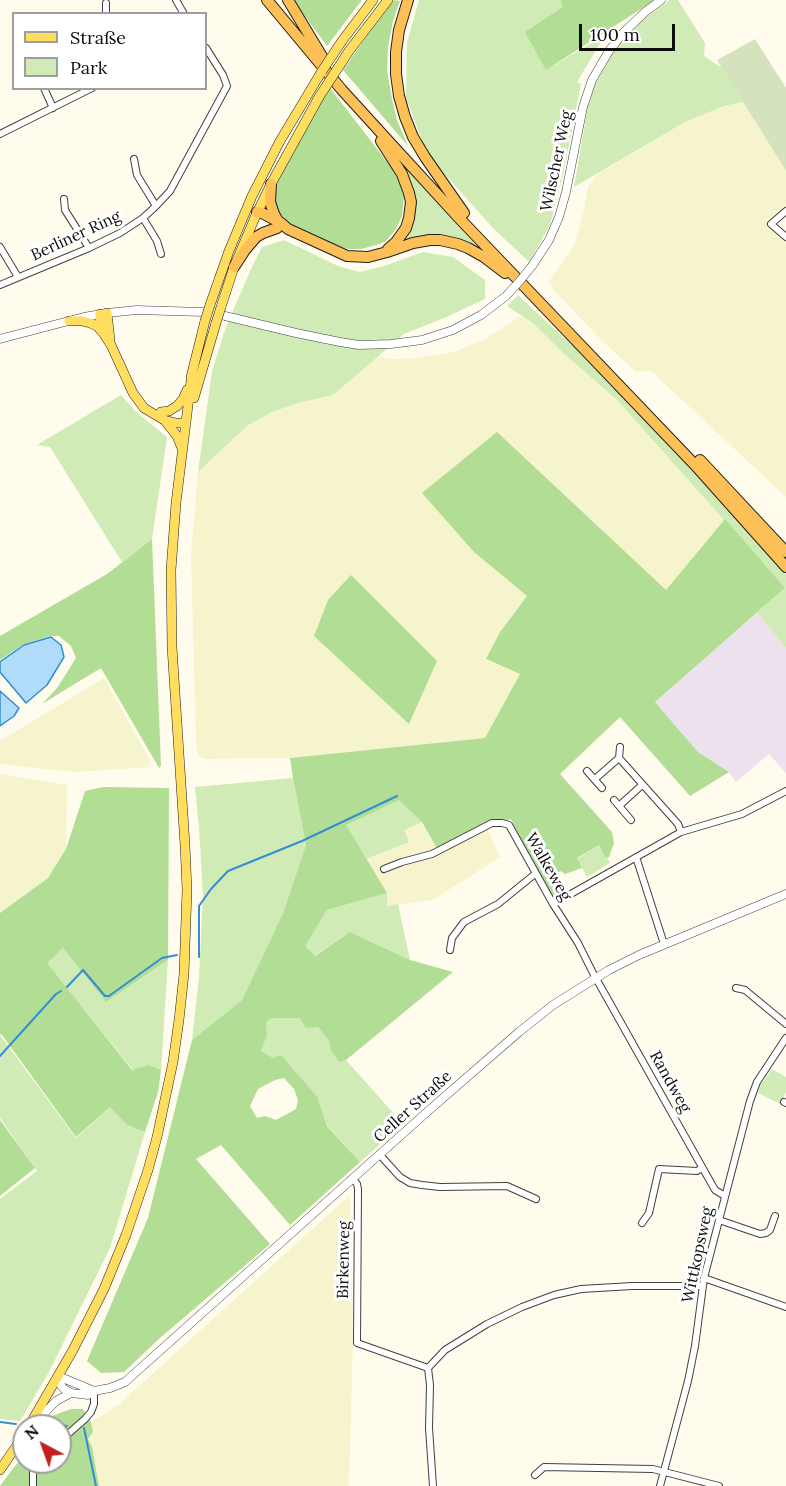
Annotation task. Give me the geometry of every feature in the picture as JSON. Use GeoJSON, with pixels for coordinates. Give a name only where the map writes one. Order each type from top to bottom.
{"type":"FeatureCollection","features":[{"type":"Feature","properties":{"kind":"highway"},"geometry":{"type":"LineString","coordinates":[[267,0],[363,114],[459,218],[696,465],[781,550]]}},
{"type":"Feature","properties":{"kind":"highway"},"geometry":{"type":"LineString","coordinates":[[276,0],[390,133],[696,455],[781,550],[785,565]]}},
{"type":"Feature","properties":{"kind":"highway"},"geometry":{"type":"LineString","coordinates":[[288,0],[324,58]]}},
{"type":"Feature","properties":{"kind":"highway"},"geometry":{"type":"LineString","coordinates":[[408,0],[399,30],[396,52],[399,96],[413,137],[464,213]]}},
{"type":"Feature","properties":{"kind":"highway"},"geometry":{"type":"LineString","coordinates":[[363,114],[402,174],[411,202],[409,218],[402,235],[390,248],[376,255]]}},
{"type":"Feature","properties":{"kind":"highway"},"geometry":{"type":"LineString","coordinates":[[271,184],[270,202],[282,227]]}},
{"type":"Feature","properties":{"kind":"highway"},"geometry":{"type":"LineString","coordinates":[[256,213],[262,213],[282,227],[346,256],[376,255],[422,241],[449,242],[476,252],[532,294]]}},
{"type":"Feature","properties":{"kind":"highway"},"geometry":{"type":"LineString","coordinates":[[234,267],[256,237],[282,227]]}},
{"type":"Feature","properties":{"kind":"main road"},"geometry":{"type":"LineString","coordinates":[[37,1414],[104,1289],[136,1208],[148,1170],[173,1062],[184,974],[187,890],[174,688],[171,609],[173,532],[192,374],[206,313],[242,218],[280,141],[342,40],[373,0]]}},
{"type":"Feature","properties":{"kind":"main road"},"geometry":{"type":"LineString","coordinates":[[186,423],[216,323],[223,311],[234,267],[256,213],[319,98],[349,51],[388,0]]}},
{"type":"Feature","properties":{"kind":"main road"},"geometry":{"type":"LineString","coordinates":[[252,196],[252,207],[256,213]]}},
{"type":"Feature","properties":{"kind":"main road"},"geometry":{"type":"LineString","coordinates":[[242,218],[256,213]]}},
{"type":"Feature","properties":{"kind":"main road"},"geometry":{"type":"LineString","coordinates":[[103,314],[100,325],[139,403],[150,413],[163,416],[176,423],[186,423]]}},
{"type":"Feature","properties":{"kind":"main road"},"geometry":{"type":"LineString","coordinates":[[103,314],[111,345]]}},
{"type":"Feature","properties":{"kind":"main road"},"geometry":{"type":"LineString","coordinates":[[69,321],[90,323],[97,326],[104,334]]}},
{"type":"Feature","properties":{"kind":"main road"},"geometry":{"type":"LineString","coordinates":[[163,416],[183,399],[192,374]]}},
{"type":"Feature","properties":{"kind":"main road"},"geometry":{"type":"LineString","coordinates":[[163,416],[174,430],[182,450]]}},
{"type":"Feature","properties":{"kind":"main road"},"geometry":{"type":"LineString","coordinates":[[0,1470],[12,1452]]}},
{"type":"Feature","properties":{"kind":"street","name":"Wilscher Weg"},"geometry":{"type":"LineString","coordinates":[[223,311],[296,333],[359,345],[422,340],[453,330],[481,315],[506,296],[518,283],[549,240],[560,217],[581,114],[592,81],[609,51],[623,33],[645,12],[662,0]]}},
{"type":"Feature","properties":{"kind":"street"},"geometry":{"type":"LineString","coordinates":[[106,3],[106,12]]}},
{"type":"Feature","properties":{"kind":"street","name":"Berliner Ring"},"geometry":{"type":"LineString","coordinates":[[0,285],[90,248],[120,233],[143,218],[170,191],[227,86],[207,50]]}},
{"type":"Feature","properties":{"kind":"street"},"geometry":{"type":"LineString","coordinates":[[45,90],[53,108]]}},
{"type":"Feature","properties":{"kind":"street"},"geometry":{"type":"LineString","coordinates":[[0,134],[88,90]]}},
{"type":"Feature","properties":{"kind":"street"},"geometry":{"type":"LineString","coordinates":[[134,159],[137,175],[156,206]]}},
{"type":"Feature","properties":{"kind":"street"},"geometry":{"type":"LineString","coordinates":[[64,199],[65,210],[90,248]]}},
{"type":"Feature","properties":{"kind":"street"},"geometry":{"type":"LineString","coordinates":[[786,211],[771,224],[786,237]]}},
{"type":"Feature","properties":{"kind":"street"},"geometry":{"type":"LineString","coordinates":[[143,218],[157,241],[161,254]]}},
{"type":"Feature","properties":{"kind":"street"},"geometry":{"type":"LineString","coordinates":[[0,247],[18,277]]}},
{"type":"Feature","properties":{"kind":"street"},"geometry":{"type":"LineString","coordinates":[[0,339],[103,314],[146,310],[206,313]]}},
{"type":"Feature","properties":{"kind":"street"},"geometry":{"type":"LineString","coordinates":[[595,779],[619,758],[620,747]]}},
{"type":"Feature","properties":{"kind":"street"},"geometry":{"type":"LineString","coordinates":[[619,758],[678,824],[681,832]]}},
{"type":"Feature","properties":{"kind":"street"},"geometry":{"type":"LineString","coordinates":[[587,771],[602,788]]}},
{"type":"Feature","properties":{"kind":"street"},"geometry":{"type":"LineString","coordinates":[[631,820],[616,803],[642,784]]}},
{"type":"Feature","properties":{"kind":"street"},"geometry":{"type":"LineString","coordinates":[[553,904],[681,832],[742,814],[786,791]]}},
{"type":"Feature","properties":{"kind":"street","name":"Walkeweg"},"geometry":{"type":"LineString","coordinates":[[384,869],[432,854],[492,823],[509,825],[596,978]]}},
{"type":"Feature","properties":{"kind":"street"},"geometry":{"type":"LineString","coordinates":[[636,857],[664,944]]}},
{"type":"Feature","properties":{"kind":"street"},"geometry":{"type":"LineString","coordinates":[[450,950],[452,938],[464,922],[498,904],[535,874]]}},
{"type":"Feature","properties":{"kind":"street","name":"Celler Straße"},"geometry":{"type":"LineString","coordinates":[[71,1393],[88,1395],[94,1391],[125,1383],[356,1184],[380,1155],[519,1032],[553,1005],[609,970],[664,944],[786,894]]}},
{"type":"Feature","properties":{"kind":"street","name":"Randweg"},"geometry":{"type":"LineString","coordinates":[[596,978],[715,1190],[725,1196]]}},
{"type":"Feature","properties":{"kind":"street"},"geometry":{"type":"LineString","coordinates":[[736,988],[744,990],[786,1024]]}},
{"type":"Feature","properties":{"kind":"street","name":"Wittkopsweg"},"geometry":{"type":"LineString","coordinates":[[660,1486],[688,1381],[702,1286],[753,1091],[786,1038]]}},
{"type":"Feature","properties":{"kind":"street"},"geometry":{"type":"LineString","coordinates":[[380,1155],[400,1177],[411,1183],[440,1187],[507,1186],[536,1199]]}},
{"type":"Feature","properties":{"kind":"street"},"geometry":{"type":"LineString","coordinates":[[642,1223],[649,1213],[659,1169],[697,1171],[702,1168]]}},
{"type":"Feature","properties":{"kind":"street","name":"Birkenweg"},"geometry":{"type":"LineString","coordinates":[[356,1184],[357,1343],[428,1368]]}},
{"type":"Feature","properties":{"kind":"street"},"geometry":{"type":"LineString","coordinates":[[718,1220],[760,1234],[770,1230],[775,1216]]}},
{"type":"Feature","properties":{"kind":"street"},"geometry":{"type":"LineString","coordinates":[[704,1278],[786,1307]]}},
{"type":"Feature","properties":{"kind":"street"},"geometry":{"type":"LineString","coordinates":[[433,1486],[428,1368],[445,1350],[487,1324],[554,1295],[601,1287],[702,1286]]}},
{"type":"Feature","properties":{"kind":"street"},"geometry":{"type":"LineString","coordinates":[[58,1376],[94,1391],[94,1404],[91,1412],[72,1431]]}},
{"type":"Feature","properties":{"kind":"street"},"geometry":{"type":"LineString","coordinates":[[58,1376],[60,1384],[71,1393]]}},
{"type":"Feature","properties":{"kind":"street"},"geometry":{"type":"LineString","coordinates":[[43,1414],[56,1401],[71,1393]]}},
{"type":"Feature","properties":{"kind":"street"},"geometry":{"type":"LineString","coordinates":[[535,1475],[544,1467],[653,1469],[719,1486]]}},
{"type":"Feature","properties":{"kind":"shaded area"},"geometry":{"type":"Polygon","coordinates":[[[743,102],[786,171],[786,209],[772,221],[786,234],[786,497],[651,371],[636,372],[601,340],[552,288],[549,281],[573,247],[583,214],[588,186],[599,173],[685,122],[724,106],[743,102]]]}},
{"type":"Feature","properties":{"kind":"shaded area"},"geometry":{"type":"Polygon","coordinates":[[[521,316],[528,317],[562,352],[617,400],[725,519],[666,590],[474,552],[527,596],[500,632],[486,660],[520,674],[485,738],[290,758],[203,759],[196,747],[191,554],[198,472],[248,425],[272,412],[333,395],[377,356],[392,359],[417,358],[454,352],[485,339],[521,316]]]}},
{"type":"Feature","properties":{"kind":"shaded area"},"geometry":{"type":"Polygon","coordinates":[[[757,613],[786,648],[786,773],[769,754],[736,782],[729,772],[698,752],[655,702],[757,613]]]}},
{"type":"Feature","properties":{"kind":"shaded area"},"geometry":{"type":"Polygon","coordinates":[[[104,678],[150,760],[149,767],[76,772],[0,764],[0,741],[104,678]]]}},
{"type":"Feature","properties":{"kind":"shaded area"},"geometry":{"type":"Polygon","coordinates":[[[0,774],[67,785],[66,849],[48,878],[0,913],[0,774]]]}},
{"type":"Feature","properties":{"kind":"shaded area"},"geometry":{"type":"Polygon","coordinates":[[[422,822],[438,849],[487,828],[500,857],[433,900],[387,906],[366,859],[408,842],[404,830],[422,822]]]}},
{"type":"Feature","properties":{"kind":"shaded area"},"geometry":{"type":"Polygon","coordinates":[[[350,1195],[353,1341],[349,1486],[99,1486],[88,1439],[93,1432],[91,1422],[118,1405],[350,1195]]]}},
{"type":"Feature","properties":{"kind":"green space"},"geometry":{"type":"Polygon","coordinates":[[[293,0],[362,0],[327,46],[293,0]]]}},
{"type":"Feature","properties":{"kind":"green space"},"geometry":{"type":"Polygon","coordinates":[[[394,0],[400,1],[388,47],[387,70],[397,120],[408,146],[343,70],[394,0]]]}},
{"type":"Feature","properties":{"kind":"green space"},"geometry":{"type":"Polygon","coordinates":[[[419,0],[560,0],[564,7],[546,70],[605,35],[577,82],[581,84],[563,175],[550,225],[529,262],[494,229],[439,168],[423,143],[406,98],[407,43],[419,0]]]}},
{"type":"Feature","properties":{"kind":"green space"},"geometry":{"type":"Polygon","coordinates":[[[560,0],[655,0],[546,70],[525,32],[563,7],[560,0]]]}},
{"type":"Feature","properties":{"kind":"green space"},"geometry":{"type":"Polygon","coordinates":[[[670,0],[678,0],[705,43],[704,56],[722,68],[743,102],[724,106],[685,122],[574,187],[588,106],[594,87],[614,50],[638,23],[670,0]]]}},
{"type":"Feature","properties":{"kind":"green space"},"geometry":{"type":"Polygon","coordinates":[[[755,39],[786,88],[786,171],[717,60],[755,39]]]}},
{"type":"Feature","properties":{"kind":"green space"},"geometry":{"type":"Polygon","coordinates":[[[330,88],[391,167],[404,196],[402,216],[396,229],[386,241],[361,249],[348,249],[331,243],[283,220],[278,216],[272,195],[305,129],[330,88]]]}},
{"type":"Feature","properties":{"kind":"green space"},"geometry":{"type":"Polygon","coordinates":[[[387,147],[498,264],[451,239],[395,248],[413,215],[387,147]]]}},
{"type":"Feature","properties":{"kind":"green space"},"geometry":{"type":"Polygon","coordinates":[[[284,240],[338,266],[360,272],[423,252],[453,257],[485,280],[485,299],[404,334],[333,395],[272,412],[248,425],[198,472],[212,371],[226,327],[262,247],[284,240]]]}},
{"type":"Feature","properties":{"kind":"green space"},"geometry":{"type":"Polygon","coordinates":[[[518,295],[580,350],[619,390],[786,574],[786,648],[757,613],[785,588],[617,400],[533,323],[507,306],[518,295]]]}},
{"type":"Feature","properties":{"kind":"green space"},"geometry":{"type":"Polygon","coordinates":[[[121,395],[136,412],[167,437],[152,539],[122,562],[50,447],[37,445],[121,395]]]}},
{"type":"Feature","properties":{"kind":"green space"},"geometry":{"type":"Polygon","coordinates":[[[497,432],[666,590],[725,519],[785,588],[655,702],[698,752],[729,772],[690,796],[620,717],[560,774],[612,832],[614,843],[609,857],[606,858],[599,845],[577,858],[582,868],[565,874],[561,871],[553,877],[559,895],[554,898],[511,819],[438,850],[422,822],[399,800],[346,825],[387,893],[327,910],[305,946],[315,956],[350,932],[410,960],[453,972],[346,1060],[339,1062],[331,1051],[329,1041],[318,1027],[306,1028],[300,1018],[272,1018],[266,1022],[267,1036],[261,1051],[273,1058],[281,1055],[318,1098],[327,1126],[360,1162],[290,1225],[221,1145],[196,1159],[270,1244],[160,1338],[124,1372],[101,1373],[87,1361],[148,1218],[192,1040],[242,1000],[283,913],[306,845],[290,758],[485,738],[520,674],[486,659],[500,632],[527,596],[474,552],[422,493],[497,432]],[[284,1078],[275,1080],[258,1089],[250,1106],[257,1118],[265,1116],[276,1120],[296,1109],[298,1100],[294,1089],[284,1078]]]}},
{"type":"Feature","properties":{"kind":"green space"},"geometry":{"type":"Polygon","coordinates":[[[152,539],[161,766],[159,768],[101,668],[42,704],[57,688],[76,658],[71,646],[59,636],[50,636],[24,644],[0,660],[0,636],[107,574],[152,539]]]}},
{"type":"Feature","properties":{"kind":"green space"},"geometry":{"type":"Polygon","coordinates":[[[351,575],[437,661],[409,724],[314,636],[328,600],[351,575]]]}},
{"type":"Feature","properties":{"kind":"green space"},"geometry":{"type":"Polygon","coordinates":[[[293,778],[306,845],[283,913],[242,1000],[192,1040],[199,977],[203,895],[195,787],[293,778]]]}},
{"type":"Feature","properties":{"kind":"green space"},"geometry":{"type":"Polygon","coordinates":[[[103,787],[169,788],[168,960],[106,1002],[63,948],[47,963],[132,1070],[148,1065],[161,1070],[158,1092],[145,1132],[127,1125],[110,1107],[76,1137],[0,1034],[0,913],[48,878],[66,849],[85,791],[103,787]]]}},
{"type":"Feature","properties":{"kind":"green space"},"geometry":{"type":"Polygon","coordinates":[[[399,799],[422,822],[404,830],[409,842],[366,859],[345,825],[399,799]]]}},
{"type":"Feature","properties":{"kind":"green space"},"geometry":{"type":"Polygon","coordinates":[[[599,845],[610,863],[587,877],[577,859],[599,845]]]}},
{"type":"Feature","properties":{"kind":"green space"},"geometry":{"type":"Polygon","coordinates":[[[387,893],[387,906],[398,904],[410,960],[350,932],[314,956],[304,946],[327,910],[387,893]]]}},
{"type":"Feature","properties":{"kind":"green space"},"geometry":{"type":"Polygon","coordinates":[[[63,948],[106,1002],[168,960],[161,1070],[148,1065],[133,1070],[46,963],[63,948]]]}},
{"type":"Feature","properties":{"kind":"green space"},"geometry":{"type":"Polygon","coordinates":[[[272,1018],[300,1018],[318,1027],[329,1041],[331,1051],[339,1062],[346,1060],[403,1124],[360,1162],[327,1125],[318,1098],[273,1058],[261,1051],[267,1036],[266,1022],[272,1018]]]}},
{"type":"Feature","properties":{"kind":"green space"},"geometry":{"type":"Polygon","coordinates":[[[0,1035],[76,1138],[110,1107],[127,1125],[145,1132],[110,1248],[49,1372],[24,1414],[12,1414],[12,1420],[0,1419],[0,1199],[37,1171],[0,1118],[0,1035]]]}},
{"type":"Feature","properties":{"kind":"green space"},"geometry":{"type":"Polygon","coordinates":[[[772,1069],[786,1077],[786,1092],[780,1104],[758,1093],[761,1084],[772,1069]]]}},
{"type":"Feature","properties":{"kind":"green space"},"geometry":{"type":"Polygon","coordinates":[[[0,1120],[35,1168],[0,1196],[0,1120]]]}},
{"type":"Feature","properties":{"kind":"green space"},"geometry":{"type":"Polygon","coordinates":[[[71,1409],[83,1409],[91,1422],[93,1432],[88,1439],[92,1447],[99,1486],[0,1486],[12,1470],[12,1474],[72,1474],[72,1414],[57,1414],[71,1409]]]}},
{"type":"Feature","properties":{"kind":"water"},"geometry":{"type":"Polygon","coordinates":[[[51,637],[61,645],[64,657],[47,685],[26,703],[0,672],[0,662],[24,645],[51,637]]]}},
{"type":"Feature","properties":{"kind":"water"},"geometry":{"type":"Polygon","coordinates":[[[0,691],[19,708],[14,716],[0,726],[0,691]]]}},
{"type":"Feature","properties":{"kind":"waterway"},"geometry":{"type":"LineString","coordinates":[[199,957],[199,906],[228,871],[302,841],[397,796]]}},
{"type":"Feature","properties":{"kind":"waterway"},"geometry":{"type":"LineString","coordinates":[[67,987],[83,970],[105,996],[109,996],[162,958],[177,955]]}},
{"type":"Feature","properties":{"kind":"waterway"},"geometry":{"type":"LineString","coordinates":[[0,1056],[61,991]]}},
{"type":"Feature","properties":{"kind":"waterway"},"geometry":{"type":"LineString","coordinates":[[0,1422],[12,1424]]}},
{"type":"Feature","properties":{"kind":"waterway"},"geometry":{"type":"LineString","coordinates":[[84,1428],[96,1486]]}}]}
